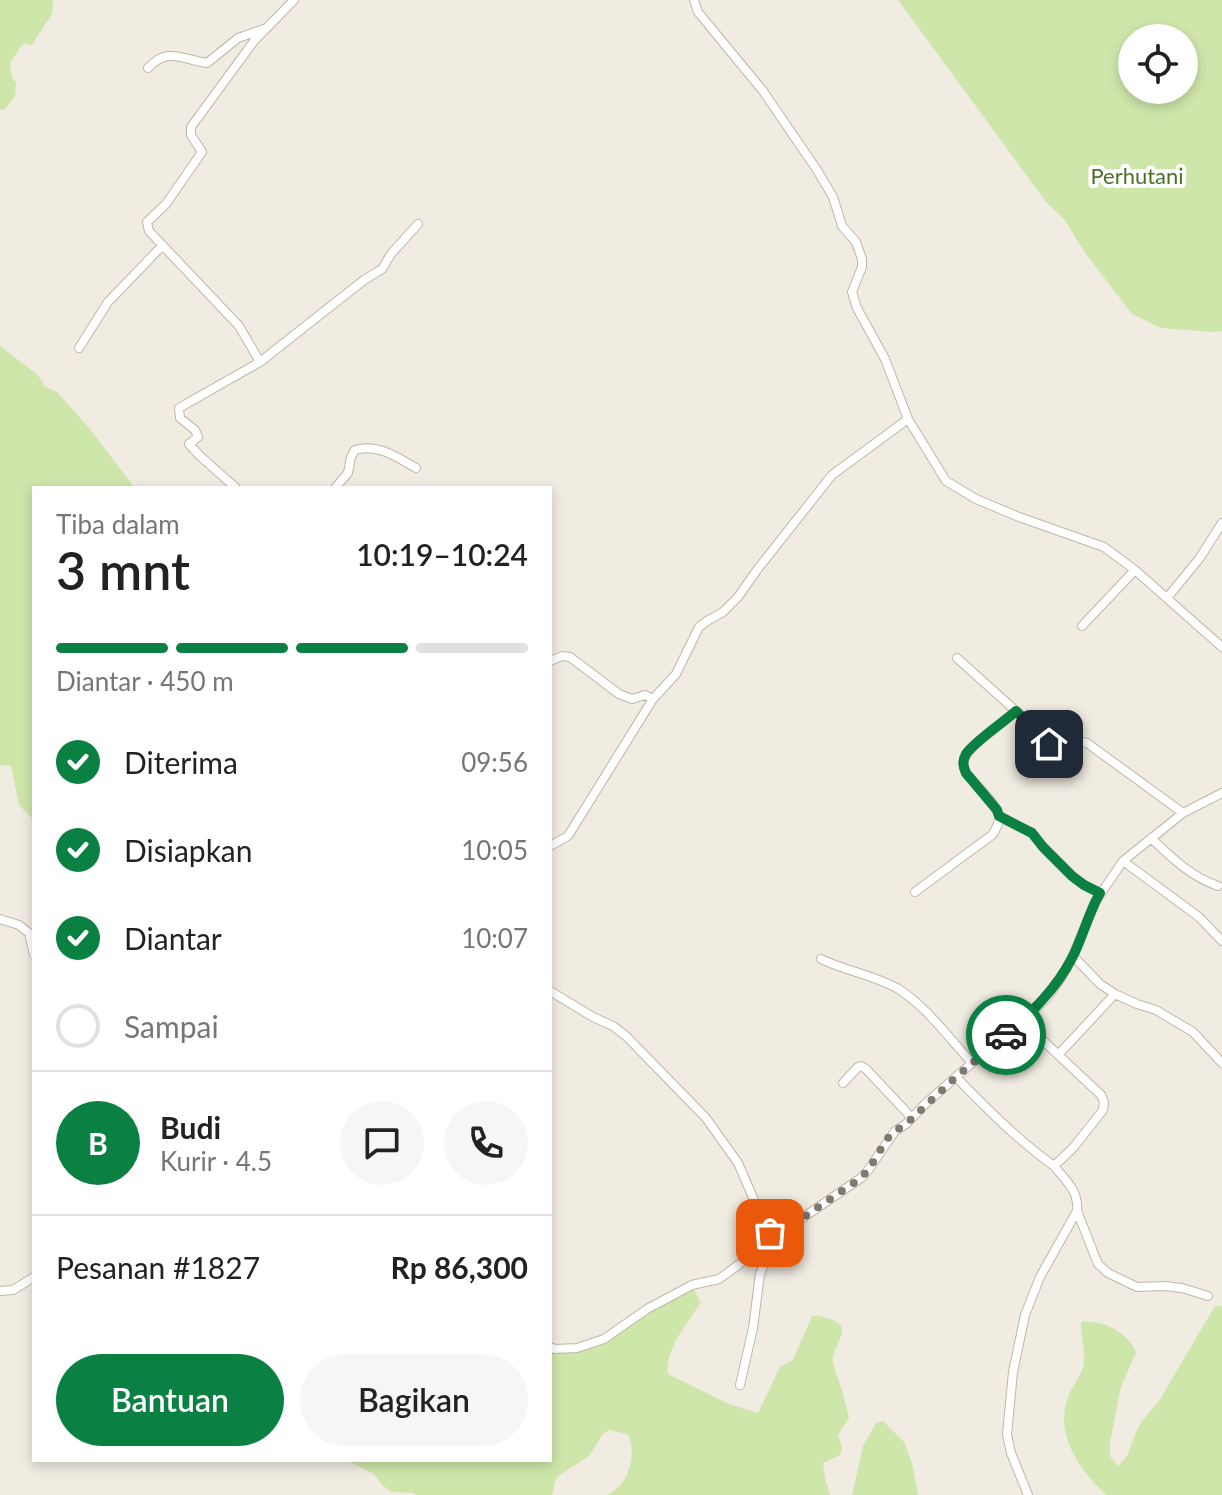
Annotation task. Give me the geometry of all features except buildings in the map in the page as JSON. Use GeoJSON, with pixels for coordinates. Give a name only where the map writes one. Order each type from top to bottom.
{"type":"FeatureCollection","features":[{"type":"Feature","properties":{"kind":"street"},"geometry":{"type":"LineString","coordinates":[[260,362],[239,326],[162,246],[149,231],[147,222],[166,204],[202,152],[191,135],[191,127],[265,29],[294,0]]}},
{"type":"Feature","properties":{"kind":"street"},"geometry":{"type":"LineString","coordinates":[[694,0],[698,12],[763,91],[833,197],[842,226],[856,242],[862,259],[853,298],[885,359],[908,419],[946,481],[1019,517],[1100,544],[1135,570],[1222,647]]}},
{"type":"Feature","properties":{"kind":"street"},"geometry":{"type":"LineString","coordinates":[[148,68],[156,59],[167,55],[207,63],[238,38],[265,29]]}},
{"type":"Feature","properties":{"kind":"street"},"geometry":{"type":"LineString","coordinates":[[234,486],[189,444],[198,437],[195,430],[180,418],[179,408],[260,362],[382,269],[418,224]]}},
{"type":"Feature","properties":{"kind":"street"},"geometry":{"type":"LineString","coordinates":[[79,348],[108,302],[162,246]]}},
{"type":"Feature","properties":{"kind":"street"},"geometry":{"type":"LineString","coordinates":[[552,845],[568,836],[653,699],[676,674],[699,627],[723,612],[738,597],[832,475],[908,419]]}},
{"type":"Feature","properties":{"kind":"street"},"geometry":{"type":"LineString","coordinates":[[337,486],[348,473],[355,450],[364,447],[387,452],[416,468]]}},
{"type":"Feature","properties":{"kind":"street"},"geometry":{"type":"LineString","coordinates":[[1167,598],[1199,559],[1222,523]]}},
{"type":"Feature","properties":{"kind":"street"},"geometry":{"type":"LineString","coordinates":[[1082,626],[1135,570]]}},
{"type":"Feature","properties":{"kind":"street"},"geometry":{"type":"LineString","coordinates":[[552,660],[570,657],[619,694],[632,699],[645,695],[653,699]]}},
{"type":"Feature","properties":{"kind":"street"},"geometry":{"type":"LineString","coordinates":[[957,658],[1049,744],[1075,740],[1087,743],[1183,813]]}},
{"type":"Feature","properties":{"kind":"street"},"geometry":{"type":"LineString","coordinates":[[915,892],[992,835],[1000,821],[997,810],[966,773],[963,762],[970,750],[1016,711]]}},
{"type":"Feature","properties":{"kind":"street"},"geometry":{"type":"LineString","coordinates":[[552,1348],[577,1348],[604,1339],[647,1309],[692,1285],[719,1279],[861,1178],[890,1135],[1046,999],[1073,956],[1100,893],[1123,861],[1183,813],[1222,793]]}},
{"type":"Feature","properties":{"kind":"street"},"geometry":{"type":"LineString","coordinates":[[999,816],[1032,833],[1072,876],[1100,893]]}},
{"type":"Feature","properties":{"kind":"street"},"geometry":{"type":"LineString","coordinates":[[1151,838],[1181,867],[1218,886]]}},
{"type":"Feature","properties":{"kind":"street"},"geometry":{"type":"LineString","coordinates":[[1123,861],[1199,917],[1222,941]]}},
{"type":"Feature","properties":{"kind":"street"},"geometry":{"type":"LineString","coordinates":[[0,919],[19,925],[29,933],[32,946]]}},
{"type":"Feature","properties":{"kind":"street"},"geometry":{"type":"LineString","coordinates":[[1073,956],[1100,984],[1115,994],[1156,1010],[1193,1032],[1222,1063]]}},
{"type":"Feature","properties":{"kind":"street"},"geometry":{"type":"LineString","coordinates":[[821,959],[898,989],[926,1012],[972,1063]]}},
{"type":"Feature","properties":{"kind":"street"},"geometry":{"type":"LineString","coordinates":[[552,992],[627,1037],[697,1108],[738,1163],[766,1228],[775,1237]]}},
{"type":"Feature","properties":{"kind":"street"},"geometry":{"type":"LineString","coordinates":[[1058,1055],[1115,994]]}},
{"type":"Feature","properties":{"kind":"street"},"geometry":{"type":"LineString","coordinates":[[1022,1021],[1101,1095],[1104,1102],[1103,1110],[1073,1148],[1054,1166]]}},
{"type":"Feature","properties":{"kind":"street"},"geometry":{"type":"LineString","coordinates":[[843,1083],[861,1066],[912,1118]]}},
{"type":"Feature","properties":{"kind":"street"},"geometry":{"type":"LineString","coordinates":[[956,1077],[994,1115],[1054,1166],[1074,1190],[1078,1200],[1077,1211],[1052,1254],[1025,1315],[1013,1372],[1007,1435],[1028,1495]]}},
{"type":"Feature","properties":{"kind":"street"},"geometry":{"type":"LineString","coordinates":[[1077,1211],[1098,1264],[1108,1273],[1137,1287],[1174,1287],[1208,1296]]}},
{"type":"Feature","properties":{"kind":"street"},"geometry":{"type":"LineString","coordinates":[[740,1385],[753,1328],[760,1274],[775,1237]]}},
{"type":"Feature","properties":{"kind":"street"},"geometry":{"type":"LineString","coordinates":[[0,1291],[13,1290],[32,1278]]}},
{"type":"Feature","properties":{"kind":"green space"},"geometry":{"type":"Polygon","coordinates":[[[0,0],[53,0],[52,14],[31,46],[25,43],[20,47],[10,64],[16,83],[15,97],[5,109],[0,110],[0,0]]]}},
{"type":"Feature","properties":{"kind":"green space","name":"Perhutani"},"geometry":{"type":"Polygon","coordinates":[[[898,0],[1222,0],[1222,331],[1161,328],[1132,314],[1086,254],[1064,219],[1046,202],[898,0]]]}},
{"type":"Feature","properties":{"kind":"green space"},"geometry":{"type":"Polygon","coordinates":[[[0,346],[38,375],[45,387],[57,392],[133,486],[32,486],[32,818],[19,805],[11,766],[0,765],[0,346]]]}},
{"type":"Feature","properties":{"kind":"green space"},"geometry":{"type":"Polygon","coordinates":[[[693,1288],[701,1302],[674,1345],[668,1374],[729,1404],[758,1413],[780,1367],[793,1360],[812,1316],[838,1323],[842,1332],[833,1362],[849,1418],[838,1435],[842,1448],[840,1455],[823,1463],[830,1495],[607,1495],[623,1482],[632,1451],[627,1434],[609,1430],[589,1456],[556,1479],[552,1495],[416,1495],[392,1492],[374,1474],[350,1462],[552,1462],[552,1350],[577,1351],[693,1288]]]}},
{"type":"Feature","properties":{"kind":"green space"},"geometry":{"type":"Polygon","coordinates":[[[1215,1306],[1222,1306],[1222,1495],[1106,1495],[1071,1450],[1064,1423],[1069,1394],[1084,1365],[1081,1322],[1113,1328],[1126,1338],[1136,1352],[1120,1390],[1110,1443],[1110,1456],[1118,1466],[1127,1456],[1142,1421],[1159,1401],[1215,1306]]]}},
{"type":"Feature","properties":{"kind":"green space"},"geometry":{"type":"Polygon","coordinates":[[[883,1421],[904,1442],[918,1495],[852,1495],[863,1446],[876,1423],[883,1421]]]}},
{"type":"Feature","properties":{"kind":"way so far"},"geometry":{"type":"LineString","coordinates":[[770,1233],[776,1236],[861,1178],[895,1131],[1006,1035]]}},
{"type":"Feature","properties":{"kind":"route"},"geometry":{"type":"LineString","coordinates":[[1006,1035],[1046,999],[1061,978],[1100,893],[1072,876],[1032,833],[999,816],[966,773],[963,762],[970,750],[1016,711],[1049,744]]}}]}
